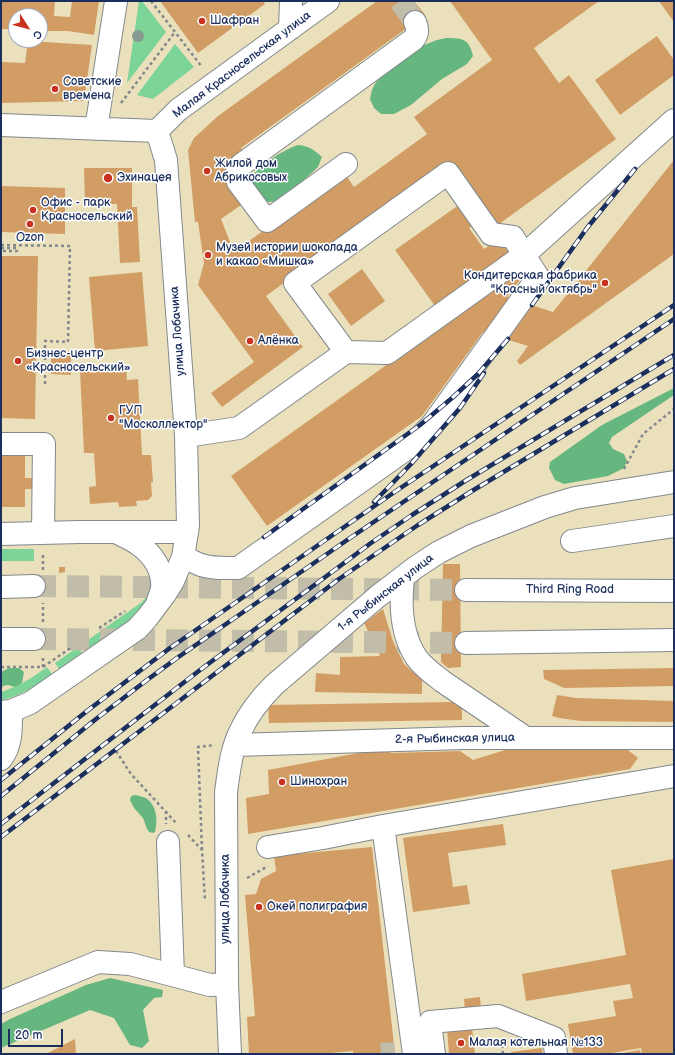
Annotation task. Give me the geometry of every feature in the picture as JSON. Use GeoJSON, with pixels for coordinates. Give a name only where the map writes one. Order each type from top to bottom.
{"type":"FeatureCollection","features":[{"type":"Feature","properties":{"kind":"street"},"geometry":{"type":"LineString","coordinates":[[96,129],[116,1]]}},
{"type":"Feature","properties":{"kind":"street"},"geometry":{"type":"LineString","coordinates":[[290,29],[291,1]]}},
{"type":"Feature","properties":{"kind":"street","name":"Малая Красносельская улица"},"geometry":{"type":"LineString","coordinates":[[157,131],[178,110],[328,1]]}},
{"type":"Feature","properties":{"kind":"street"},"geometry":{"type":"LineString","coordinates":[[346,164],[267,221],[238,182],[236,176],[236,170],[241,165],[414,39],[418,28],[415,22]]}},
{"type":"Feature","properties":{"kind":"street"},"geometry":{"type":"LineString","coordinates":[[186,436],[239,428],[346,352],[387,353],[524,255],[674,120]]}},
{"type":"Feature","properties":{"kind":"street"},"geometry":{"type":"LineString","coordinates":[[1,125],[157,131]]}},
{"type":"Feature","properties":{"kind":"street","name":"улица Лобачика"},"geometry":{"type":"LineString","coordinates":[[6,711],[30,702],[136,629],[148,618],[157,606],[173,581],[183,556],[188,519],[186,436],[177,332],[166,160],[157,131]]}},
{"type":"Feature","properties":{"kind":"street"},"geometry":{"type":"LineString","coordinates":[[183,556],[200,565],[212,568],[238,568],[412,445],[432,425],[538,277],[513,237],[491,234],[448,173],[296,283],[346,352]]}},
{"type":"Feature","properties":{"kind":"street"},"geometry":{"type":"LineString","coordinates":[[1,444],[44,444],[43,542]]}},
{"type":"Feature","properties":{"kind":"street","name":"1-я Рыбинская улица"},"geometry":{"type":"LineString","coordinates":[[235,745],[241,730],[260,700],[274,685],[377,597],[439,552],[471,536],[545,507],[575,498],[674,482]]}},
{"type":"Feature","properties":{"kind":"street"},"geometry":{"type":"LineString","coordinates":[[572,541],[674,526]]}},
{"type":"Feature","properties":{"kind":"street"},"geometry":{"type":"LineString","coordinates":[[115,532],[138,544],[150,555],[159,567],[162,589],[157,606]]}},
{"type":"Feature","properties":{"kind":"street"},"geometry":{"type":"LineString","coordinates":[[1,534],[43,542],[115,532],[187,532]]}},
{"type":"Feature","properties":{"kind":"street"},"geometry":{"type":"LineString","coordinates":[[403,578],[401,596],[405,629],[416,656],[429,671],[526,738]]}},
{"type":"Feature","properties":{"kind":"street"},"geometry":{"type":"LineString","coordinates":[[1,587],[40,586]]}},
{"type":"Feature","properties":{"kind":"street","name":"Third Ring Road"},"geometry":{"type":"LineString","coordinates":[[466,590],[674,591]]}},
{"type":"Feature","properties":{"kind":"street"},"geometry":{"type":"LineString","coordinates":[[1,639],[40,640]]}},
{"type":"Feature","properties":{"kind":"street"},"geometry":{"type":"LineString","coordinates":[[466,643],[674,640]]}},
{"type":"Feature","properties":{"kind":"street"},"geometry":{"type":"LineString","coordinates":[[1,759],[8,748],[10,737],[6,711]]}},
{"type":"Feature","properties":{"kind":"street","name":"2-я Рыбинская улица"},"geometry":{"type":"LineString","coordinates":[[235,745],[463,738],[674,738]]}},
{"type":"Feature","properties":{"kind":"street","name":"улица Лобачика"},"geometry":{"type":"LineString","coordinates":[[230,1054],[227,984],[226,792],[230,763],[235,745]]}},
{"type":"Feature","properties":{"kind":"street"},"geometry":{"type":"LineString","coordinates":[[268,847],[674,776]]}},
{"type":"Feature","properties":{"kind":"street"},"geometry":{"type":"LineString","coordinates":[[382,826],[398,998],[406,1054]]}},
{"type":"Feature","properties":{"kind":"street"},"geometry":{"type":"LineString","coordinates":[[168,842],[173,975]]}},
{"type":"Feature","properties":{"kind":"street"},"geometry":{"type":"LineString","coordinates":[[1,1002],[98,962],[130,964],[210,985],[227,984]]}},
{"type":"Feature","properties":{"kind":"street"},"geometry":{"type":"LineString","coordinates":[[426,1054],[434,1054],[430,1022],[498,1016],[554,1038],[556,1054]]}},
{"type":"Feature","properties":{"kind":"path"},"geometry":{"type":"LineString","coordinates":[[151,1],[202,67]]}},
{"type":"Feature","properties":{"kind":"path"},"geometry":{"type":"LineString","coordinates":[[120,104],[175,32]]}},
{"type":"Feature","properties":{"kind":"path"},"geometry":{"type":"LineString","coordinates":[[1,246],[17,248],[17,251],[1,251]]}},
{"type":"Feature","properties":{"kind":"path"},"geometry":{"type":"LineString","coordinates":[[1,246],[70,246],[68,342],[45,341],[45,388]]}},
{"type":"Feature","properties":{"kind":"path"},"geometry":{"type":"LineString","coordinates":[[620,475],[643,434],[674,409]]}},
{"type":"Feature","properties":{"kind":"path"},"geometry":{"type":"LineString","coordinates":[[43,542],[40,586],[40,640],[43,667]]}},
{"type":"Feature","properties":{"kind":"path"},"geometry":{"type":"LineString","coordinates":[[98,629],[128,608]]}},
{"type":"Feature","properties":{"kind":"path"},"geometry":{"type":"LineString","coordinates":[[1,667],[43,667],[74,646]]}},
{"type":"Feature","properties":{"kind":"path"},"geometry":{"type":"LineString","coordinates":[[198,747],[202,850]]}},
{"type":"Feature","properties":{"kind":"green space"},"geometry":{"type":"Polygon","coordinates":[[[139,1],[142,1],[166,32],[127,83],[139,1]]]}},
{"type":"Feature","properties":{"kind":"green space"},"geometry":{"type":"Polygon","coordinates":[[[446,38],[457,38],[467,43],[473,56],[467,64],[442,79],[411,105],[394,114],[381,114],[374,108],[370,99],[376,82],[403,56],[419,47],[446,38]]]}},
{"type":"Feature","properties":{"kind":"green space"},"geometry":{"type":"Polygon","coordinates":[[[175,44],[194,67],[153,99],[137,95],[175,44]]]}},
{"type":"Feature","properties":{"kind":"green space"},"geometry":{"type":"Polygon","coordinates":[[[298,145],[311,148],[322,157],[318,167],[296,187],[284,194],[278,201],[259,201],[251,185],[252,176],[273,158],[298,145]]]}},
{"type":"Feature","properties":{"kind":"green space"},"geometry":{"type":"Polygon","coordinates":[[[674,388],[674,395],[612,437],[609,443],[613,449],[624,454],[627,461],[624,468],[608,476],[564,484],[555,480],[549,468],[550,462],[602,425],[674,388]]]}},
{"type":"Feature","properties":{"kind":"green space"},"geometry":{"type":"Polygon","coordinates":[[[1,549],[34,549],[34,561],[1,561],[1,549]]]}},
{"type":"Feature","properties":{"kind":"green space"},"geometry":{"type":"Polygon","coordinates":[[[151,570],[153,598],[131,620],[89,649],[85,642],[142,602],[150,587],[151,570]]]}},
{"type":"Feature","properties":{"kind":"green space"},"geometry":{"type":"Polygon","coordinates":[[[78,647],[82,653],[59,669],[55,663],[78,647]]]}},
{"type":"Feature","properties":{"kind":"green space"},"geometry":{"type":"Polygon","coordinates":[[[47,667],[52,674],[21,693],[1,700],[1,692],[14,687],[47,667]]]}},
{"type":"Feature","properties":{"kind":"green space"},"geometry":{"type":"Polygon","coordinates":[[[9,668],[19,668],[24,672],[22,683],[15,687],[8,685],[3,686],[1,690],[1,672],[9,668]]]}},
{"type":"Feature","properties":{"kind":"green space"},"geometry":{"type":"Polygon","coordinates":[[[136,795],[150,801],[154,809],[156,814],[156,823],[155,832],[153,833],[149,832],[143,818],[134,808],[130,800],[131,796],[136,795]]]}},
{"type":"Feature","properties":{"kind":"green space"},"geometry":{"type":"Polygon","coordinates":[[[110,978],[163,990],[162,997],[154,998],[143,1010],[149,1041],[142,1048],[130,1045],[114,1018],[90,1010],[1,1048],[1,1024],[86,985],[110,978]]]}},
{"type":"Feature","properties":{"kind":"building"},"geometry":{"type":"Polygon","coordinates":[[[1,1],[55,1],[54,16],[70,17],[72,1],[99,1],[94,35],[68,31],[48,31],[48,8],[8,8],[8,29],[1,29],[1,1]]]}},
{"type":"Feature","properties":{"kind":"building"},"geometry":{"type":"Polygon","coordinates":[[[160,1],[263,1],[265,4],[198,53],[160,1]]]}},
{"type":"Feature","properties":{"kind":"building"},"geometry":{"type":"Polygon","coordinates":[[[377,1],[414,1],[425,15],[241,148],[245,153],[226,168],[225,173],[244,203],[221,219],[234,252],[344,172],[354,187],[427,134],[414,117],[492,60],[450,1],[599,1],[534,48],[559,83],[569,75],[616,139],[495,227],[448,163],[266,296],[303,347],[222,407],[211,393],[254,362],[198,285],[204,263],[198,222],[195,222],[188,150],[194,138],[218,116],[377,1]]]}},
{"type":"Feature","properties":{"kind":"building"},"geometry":{"type":"Polygon","coordinates":[[[659,1],[674,1],[674,22],[659,1]]]}},
{"type":"Feature","properties":{"kind":"building"},"geometry":{"type":"Polygon","coordinates":[[[657,36],[674,60],[674,75],[620,115],[595,80],[657,36]]]}},
{"type":"Feature","properties":{"kind":"building"},"geometry":{"type":"Polygon","coordinates":[[[48,42],[92,45],[84,101],[1,103],[1,62],[25,63],[27,48],[48,48],[48,42]]]}},
{"type":"Feature","properties":{"kind":"building"},"geometry":{"type":"Polygon","coordinates":[[[674,160],[674,254],[520,365],[517,361],[528,346],[483,332],[422,416],[267,526],[231,476],[525,266],[528,269],[507,297],[553,312],[674,160]]]}},
{"type":"Feature","properties":{"kind":"building"},"geometry":{"type":"Polygon","coordinates":[[[84,168],[132,168],[132,207],[137,207],[140,262],[120,263],[117,204],[85,204],[84,168]]]}},
{"type":"Feature","properties":{"kind":"building","name":"Офис - парк Красносельский"},"geometry":{"type":"Polygon","coordinates":[[[1,186],[65,188],[65,234],[1,232],[1,186]]]}},
{"type":"Feature","properties":{"kind":"building"},"geometry":{"type":"Polygon","coordinates":[[[463,202],[477,222],[469,228],[484,249],[499,239],[509,253],[435,306],[395,250],[463,202]]]}},
{"type":"Feature","properties":{"kind":"building","name":"Бизнес-центр «Красносельский»"},"geometry":{"type":"Polygon","coordinates":[[[1,256],[38,256],[35,419],[1,418],[1,256]]]}},
{"type":"Feature","properties":{"kind":"building"},"geometry":{"type":"Polygon","coordinates":[[[362,269],[385,301],[351,326],[328,294],[362,269]]]}},
{"type":"Feature","properties":{"kind":"building"},"geometry":{"type":"Polygon","coordinates":[[[142,272],[148,346],[95,351],[89,277],[142,272]]]}},
{"type":"Feature","properties":{"kind":"building"},"geometry":{"type":"Polygon","coordinates":[[[51,351],[71,351],[71,375],[51,374],[51,351]]]}},
{"type":"Feature","properties":{"kind":"building","name":"ГУП \"Москоллектор\""},"geometry":{"type":"Polygon","coordinates":[[[126,366],[127,380],[138,379],[142,455],[151,455],[153,482],[151,482],[152,496],[148,500],[136,501],[137,506],[119,507],[118,502],[90,504],[89,487],[96,486],[94,453],[84,453],[80,371],[126,366]]]}},
{"type":"Feature","properties":{"kind":"building"},"geometry":{"type":"Polygon","coordinates":[[[1,452],[25,452],[25,478],[33,478],[32,489],[25,489],[25,507],[1,507],[1,452]]]}},
{"type":"Feature","properties":{"kind":"building"},"geometry":{"type":"Polygon","coordinates":[[[443,564],[460,564],[461,667],[448,668],[441,662],[443,564]]]}},
{"type":"Feature","properties":{"kind":"building"},"geometry":{"type":"Polygon","coordinates":[[[59,567],[65,567],[65,572],[59,573],[59,567]]]}},
{"type":"Feature","properties":{"kind":"building"},"geometry":{"type":"Polygon","coordinates":[[[383,609],[393,641],[404,664],[422,680],[422,694],[315,692],[316,673],[340,675],[340,657],[380,656],[364,623],[383,609]]]}},
{"type":"Feature","properties":{"kind":"building"},"geometry":{"type":"Polygon","coordinates":[[[674,668],[674,686],[564,688],[544,679],[543,670],[674,668]]]}},
{"type":"Feature","properties":{"kind":"building"},"geometry":{"type":"Polygon","coordinates":[[[557,695],[576,698],[674,701],[674,722],[581,721],[559,718],[552,716],[557,695]]]}},
{"type":"Feature","properties":{"kind":"building"},"geometry":{"type":"Polygon","coordinates":[[[453,702],[462,708],[462,720],[269,723],[268,705],[453,702]]]}},
{"type":"Feature","properties":{"kind":"building"},"geometry":{"type":"Polygon","coordinates":[[[380,749],[392,753],[460,751],[473,760],[505,750],[628,750],[638,758],[630,769],[248,834],[246,798],[269,794],[268,770],[380,749]]]}},
{"type":"Feature","properties":{"kind":"building"},"geometry":{"type":"Polygon","coordinates":[[[503,824],[506,845],[448,853],[453,887],[467,885],[470,904],[413,912],[403,838],[503,824]]]}},
{"type":"Feature","properties":{"kind":"building"},"geometry":{"type":"Polygon","coordinates":[[[372,847],[395,1054],[353,1054],[353,1051],[320,1054],[249,1054],[247,1017],[255,1016],[245,895],[256,894],[261,879],[276,871],[274,856],[372,847]]]}},
{"type":"Feature","properties":{"kind":"building"},"geometry":{"type":"Polygon","coordinates":[[[674,859],[674,1054],[642,1054],[641,1048],[606,1054],[573,1054],[568,1024],[616,1016],[613,1001],[633,998],[630,984],[526,1001],[522,974],[626,955],[611,870],[674,859]]]}},
{"type":"Feature","properties":{"kind":"building"},"geometry":{"type":"Polygon","coordinates":[[[480,997],[481,1009],[465,1011],[464,999],[480,997]]]}},
{"type":"Feature","properties":{"kind":"building","name":"Малая котельная №133"},"geometry":{"type":"Polygon","coordinates":[[[472,1027],[475,1054],[449,1054],[447,1029],[472,1027]]]}},
{"type":"Feature","properties":{"kind":"building"},"geometry":{"type":"Polygon","coordinates":[[[75,1039],[76,1054],[46,1054],[75,1039]]]}},
{"type":"Feature","properties":{"kind":"building"},"geometry":{"type":"Polygon","coordinates":[[[542,1048],[543,1054],[511,1054],[511,1052],[542,1048]]]}},
{"type":"Feature","properties":{"kind":"building"},"geometry":{"type":"Polygon","coordinates":[[[640,1050],[641,1054],[622,1054],[622,1053],[640,1050]]]}},
{"type":"Feature","properties":{"kind":"tunnel"},"geometry":{"type":"LineString","coordinates":[[400,1],[415,22]]}},
{"type":"Feature","properties":{"kind":"tunnel"},"geometry":{"type":"LineString","coordinates":[[34,586],[466,590]]}},
{"type":"Feature","properties":{"kind":"tunnel"},"geometry":{"type":"LineString","coordinates":[[34,639],[466,643]]}},
{"type":"Feature","properties":{"kind":"tunnel"},"geometry":{"type":"LineString","coordinates":[[381,1054],[395,1053]]}},
{"type":"Feature","properties":{"kind":"railway"},"geometry":{"type":"LineString","coordinates":[[532,305],[587,228],[635,169]]}},
{"type":"Feature","properties":{"kind":"railway"},"geometry":{"type":"LineString","coordinates":[[1,780],[87,711],[170,648],[396,491],[674,305]]}},
{"type":"Feature","properties":{"kind":"railway"},"geometry":{"type":"LineString","coordinates":[[1,796],[96,719],[177,658],[350,538],[674,319]]}},
{"type":"Feature","properties":{"kind":"railway"},"geometry":{"type":"LineString","coordinates":[[264,537],[420,425],[478,374],[508,339]]}},
{"type":"Feature","properties":{"kind":"railway"},"geometry":{"type":"LineString","coordinates":[[1,824],[200,670],[371,543],[465,481],[674,355]]}},
{"type":"Feature","properties":{"kind":"railway"},"geometry":{"type":"LineString","coordinates":[[1,837],[339,579],[418,525],[472,491],[674,369]]}},
{"type":"Feature","properties":{"kind":"railway"},"geometry":{"type":"LineString","coordinates":[[374,502],[411,464],[460,408],[484,373]]}},
{"type":"Feature","properties":{"kind":"place","name":"Шафран"},"geometry":{"type":"Point","coordinates":[202,21]}},
{"type":"Feature","properties":{"kind":"place","name":"Советские времена"},"geometry":{"type":"Point","coordinates":[55,89]}},
{"type":"Feature","properties":{"kind":"place","name":"Жилой дом Абрикосовых"},"geometry":{"type":"Point","coordinates":[207,171]}},
{"type":"Feature","properties":{"kind":"place","name":"Эхинацея"},"geometry":{"type":"Point","coordinates":[108,178]}},
{"type":"Feature","properties":{"kind":"place","name":"Офис - парк Красносельский"},"geometry":{"type":"Point","coordinates":[33,210]}},
{"type":"Feature","properties":{"kind":"place","name":"Ozon"},"geometry":{"type":"Point","coordinates":[30,224]}},
{"type":"Feature","properties":{"kind":"place","name":"Музей истории шоколада и какао «Мишка»"},"geometry":{"type":"Point","coordinates":[208,255]}},
{"type":"Feature","properties":{"kind":"place","name":"Кондитерская фабрика \"Красный октябрь\""},"geometry":{"type":"Point","coordinates":[605,283]}},
{"type":"Feature","properties":{"kind":"place","name":"Алёнка"},"geometry":{"type":"Point","coordinates":[250,341]}},
{"type":"Feature","properties":{"kind":"place","name":"Бизнес-центр «Красносельский»"},"geometry":{"type":"Point","coordinates":[18,361]}},
{"type":"Feature","properties":{"kind":"place","name":"ГУП \"Москоллектор\""},"geometry":{"type":"Point","coordinates":[111,418]}},
{"type":"Feature","properties":{"kind":"place","name":"Шинохран"},"geometry":{"type":"Point","coordinates":[282,782]}},
{"type":"Feature","properties":{"kind":"place","name":"Окей полиграфия"},"geometry":{"type":"Point","coordinates":[259,907]}},
{"type":"Feature","properties":{"kind":"place","name":"Малая котельная №133"},"geometry":{"type":"Point","coordinates":[461,1043]}}]}
